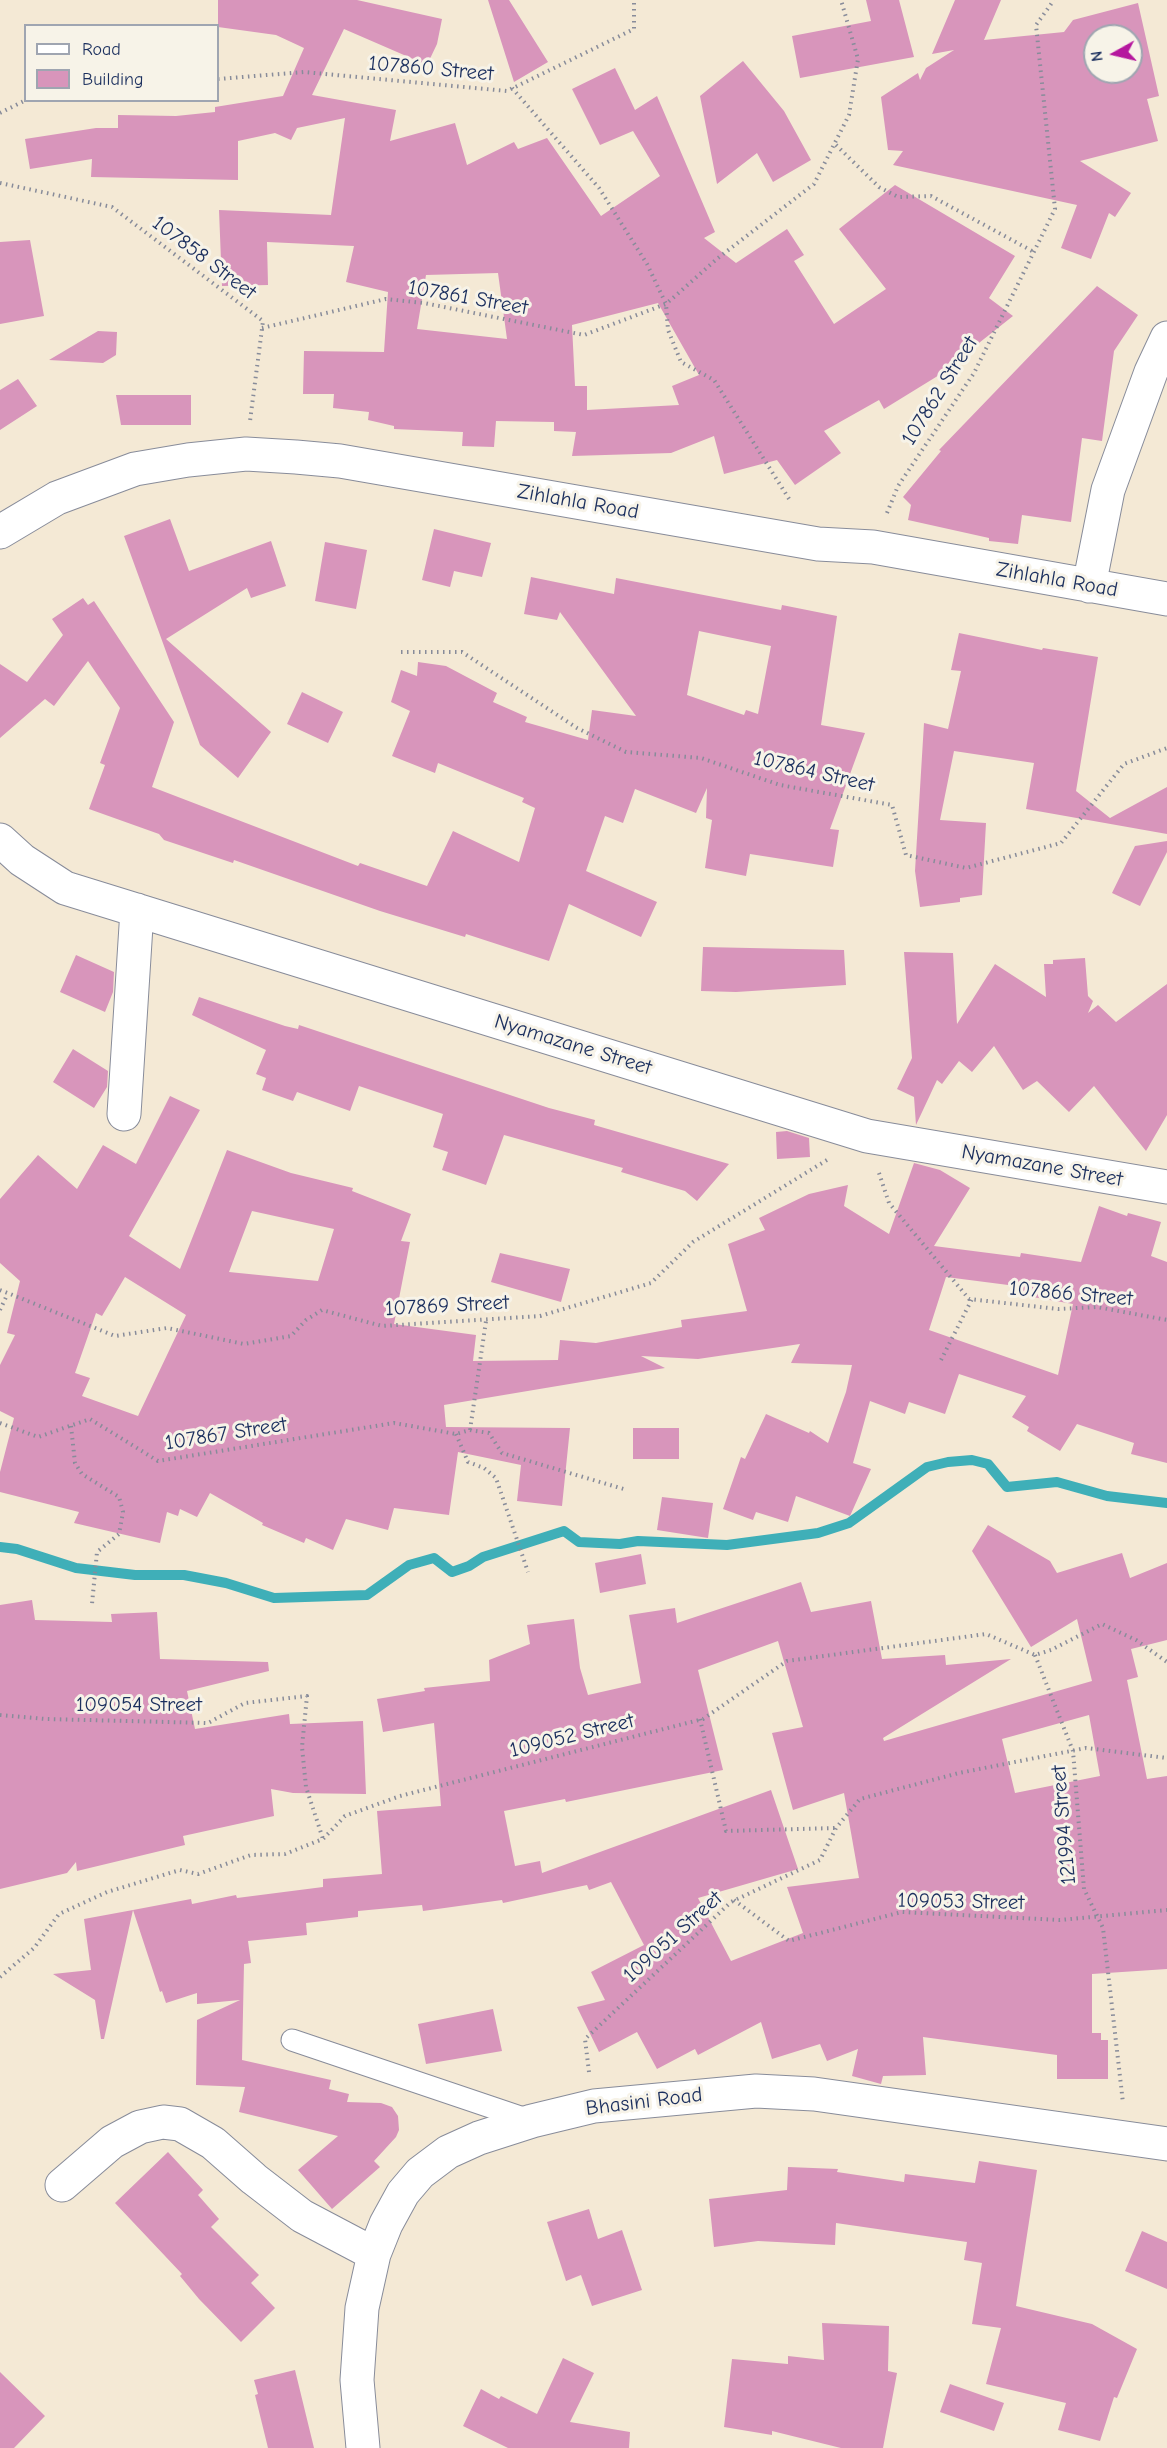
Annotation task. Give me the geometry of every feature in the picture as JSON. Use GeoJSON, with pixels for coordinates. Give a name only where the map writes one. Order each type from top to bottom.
{"type":"FeatureCollection","features":[{"type":"Feature","properties":{"kind":"street"},"geometry":{"type":"LineString","coordinates":[[1089,586],[1108,490],[1151,372],[1167,338]]}},
{"type":"Feature","properties":{"kind":"street","name":"Zihlahla Road"},"geometry":{"type":"LineString","coordinates":[[0,532],[57,498],[135,469],[188,460],[246,454],[340,461],[818,544],[873,547],[1167,599]]}},
{"type":"Feature","properties":{"kind":"street","name":"Nyamazane Street"},"geometry":{"type":"LineString","coordinates":[[0,840],[22,860],[66,888],[867,1136],[1167,1187]]}},
{"type":"Feature","properties":{"kind":"street"},"geometry":{"type":"LineString","coordinates":[[124,1114],[137,910]]}},
{"type":"Feature","properties":{"kind":"street","name":"Bhasini Road"},"geometry":{"type":"LineString","coordinates":[[363,2448],[357,2380],[362,2308],[374,2254],[386,2224],[403,2193],[420,2174],[448,2152],[479,2138],[532,2121],[594,2106],[756,2091],[814,2094],[1167,2144]]}},
{"type":"Feature","properties":{"kind":"street"},"geometry":{"type":"LineString","coordinates":[[62,2185],[112,2142],[140,2127],[163,2122],[180,2124],[213,2143],[254,2179],[302,2216],[374,2254]]}},
{"type":"Feature","properties":{"kind":"lane"},"geometry":{"type":"LineString","coordinates":[[292,2040],[532,2121]]}},
{"type":"Feature","properties":{"kind":"path","name":"107860 Street"},"geometry":{"type":"LineString","coordinates":[[219,79],[304,72],[507,91],[634,29],[634,0]]}},
{"type":"Feature","properties":{"kind":"path","name":"107861 Street"},"geometry":{"type":"LineString","coordinates":[[262,328],[386,299],[424,303],[584,335],[666,304],[718,258],[814,184],[836,145],[849,115],[858,59],[842,0]]}},
{"type":"Feature","properties":{"kind":"path","name":"107862 Street"},"geometry":{"type":"LineString","coordinates":[[873,547],[898,486],[974,373],[1055,209],[1036,25],[1054,0]]}},
{"type":"Feature","properties":{"kind":"path"},"geometry":{"type":"LineString","coordinates":[[512,88],[599,189],[647,264],[666,304],[668,330],[681,362],[714,380],[818,544]]}},
{"type":"Feature","properties":{"kind":"path"},"geometry":{"type":"LineString","coordinates":[[0,113],[24,101]]}},
{"type":"Feature","properties":{"kind":"path"},"geometry":{"type":"LineString","coordinates":[[836,145],[879,187],[898,197],[932,196],[1034,252]]}},
{"type":"Feature","properties":{"kind":"path","name":"107858 Street"},"geometry":{"type":"LineString","coordinates":[[0,183],[112,207],[263,321],[246,454]]}},
{"type":"Feature","properties":{"kind":"path","name":"107864 Street"},"geometry":{"type":"LineString","coordinates":[[401,652],[462,652],[578,728],[626,752],[701,758],[780,784],[892,805],[906,855],[966,868],[1061,843],[1124,765],[1167,748]]}},
{"type":"Feature","properties":{"kind":"path"},"geometry":{"type":"LineString","coordinates":[[867,1136],[889,1203],[972,1299],[940,1360]]}},
{"type":"Feature","properties":{"kind":"path","name":"107869 Street"},"geometry":{"type":"LineString","coordinates":[[0,1290],[115,1336],[167,1329],[244,1344],[291,1336],[306,1320],[322,1310],[382,1326],[540,1316],[651,1283],[693,1242],[867,1136]]}},
{"type":"Feature","properties":{"kind":"path"},"geometry":{"type":"LineString","coordinates":[[0,1310],[7,1294]]}},
{"type":"Feature","properties":{"kind":"path","name":"107866 Street"},"geometry":{"type":"LineString","coordinates":[[972,1299],[1058,1309],[1097,1307],[1167,1320]]}},
{"type":"Feature","properties":{"kind":"path"},"geometry":{"type":"LineString","coordinates":[[486,1321],[470,1430],[489,1433],[502,1454],[627,1490]]}},
{"type":"Feature","properties":{"kind":"path","name":"107867 Street"},"geometry":{"type":"LineString","coordinates":[[0,1423],[38,1437],[90,1419],[158,1461],[394,1423],[456,1434],[470,1430]]}},
{"type":"Feature","properties":{"kind":"path"},"geometry":{"type":"LineString","coordinates":[[71,1426],[75,1463],[82,1473],[119,1497],[123,1512],[119,1534],[97,1552],[92,1604]]}},
{"type":"Feature","properties":{"kind":"path"},"geometry":{"type":"LineString","coordinates":[[456,1434],[468,1462],[484,1468],[496,1478],[528,1572]]}},
{"type":"Feature","properties":{"kind":"path"},"geometry":{"type":"LineString","coordinates":[[1035,1655],[1051,1650],[1102,1624],[1136,1640],[1167,1662]]}},
{"type":"Feature","properties":{"kind":"path","name":"109052 Street"},"geometry":{"type":"LineString","coordinates":[[0,1977],[34,1948],[59,1914],[107,1892],[180,1870],[198,1874],[251,1855],[285,1854],[323,1839],[345,1816],[400,1796],[700,1719],[787,1661],[986,1634],[1035,1655]]}},
{"type":"Feature","properties":{"kind":"path","name":"121994 Street"},"geometry":{"type":"LineString","coordinates":[[1035,1655],[1073,1750],[1084,1889],[1103,1928],[1126,2138]]}},
{"type":"Feature","properties":{"kind":"path","name":"109054 Street"},"geometry":{"type":"LineString","coordinates":[[0,1715],[46,1719],[208,1723],[245,1703],[307,1696],[302,1747],[306,1787],[323,1839]]}},
{"type":"Feature","properties":{"kind":"path"},"geometry":{"type":"LineString","coordinates":[[700,1719],[726,1831],[836,1828]]}},
{"type":"Feature","properties":{"kind":"path","name":"109051 Street"},"geometry":{"type":"LineString","coordinates":[[594,2106],[585,2039],[734,1900],[820,1860],[836,1828],[860,1798],[959,1773],[1086,1748],[1167,1758]]}},
{"type":"Feature","properties":{"kind":"path","name":"109053 Street"},"geometry":{"type":"LineString","coordinates":[[734,1900],[789,1941],[902,1912],[1060,1920],[1167,1910]]}},
{"type":"Feature","properties":{"kind":"building"},"geometry":{"type":"Polygon","coordinates":[[[218,0],[357,0],[442,19],[437,44],[427,65],[344,29],[312,95],[396,110],[390,141],[455,123],[467,165],[514,142],[518,149],[547,138],[601,216],[660,176],[633,131],[600,145],[572,89],[615,68],[635,110],[657,96],[715,232],[704,238],[736,263],[787,229],[804,255],[794,261],[834,324],[886,289],[839,229],[895,185],[1015,256],[989,298],[1013,316],[936,377],[884,409],[879,400],[824,431],[841,453],[795,485],[777,460],[724,474],[714,436],[671,453],[572,456],[576,432],[554,431],[554,422],[496,421],[494,447],[462,446],[463,432],[394,429],[394,426],[368,420],[369,412],[333,408],[334,394],[303,394],[304,351],[384,352],[388,292],[346,282],[354,246],[267,242],[268,285],[222,286],[219,210],[331,215],[345,118],[297,128],[291,140],[275,133],[238,141],[238,180],[91,177],[92,159],[30,169],[25,139],[96,128],[118,128],[118,115],[176,116],[215,112],[215,107],[283,96],[304,48],[276,35],[219,27],[218,0]],[[498,273],[426,275],[417,329],[507,339],[498,273]],[[658,303],[572,325],[575,386],[587,386],[587,410],[679,405],[672,386],[699,375],[658,303]]]}},
{"type":"Feature","properties":{"kind":"building"},"geometry":{"type":"Polygon","coordinates":[[[488,0],[509,0],[548,62],[514,82],[488,0]]]}},
{"type":"Feature","properties":{"kind":"building"},"geometry":{"type":"Polygon","coordinates":[[[866,0],[899,0],[914,57],[800,78],[792,36],[871,21],[866,0]]]}},
{"type":"Feature","properties":{"kind":"building"},"geometry":{"type":"Polygon","coordinates":[[[955,0],[1001,0],[984,40],[1064,32],[1073,20],[1138,3],[1143,24],[1083,24],[1083,84],[1143,84],[1143,25],[1159,96],[1147,99],[1158,141],[1080,161],[1131,193],[1115,217],[1109,213],[1091,259],[1061,248],[1077,205],[893,165],[903,151],[888,150],[881,97],[918,73],[920,80],[926,68],[954,50],[932,54],[955,0]]]}},
{"type":"Feature","properties":{"kind":"building"},"geometry":{"type":"Polygon","coordinates":[[[743,61],[784,111],[811,160],[773,182],[757,153],[717,184],[700,96],[743,61]]]}},
{"type":"Feature","properties":{"kind":"building"},"geometry":{"type":"Polygon","coordinates":[[[30,240],[44,316],[0,324],[0,242],[30,240]]]}},
{"type":"Feature","properties":{"kind":"building"},"geometry":{"type":"Polygon","coordinates":[[[1097,286],[1138,315],[1114,351],[1102,441],[1082,438],[1071,522],[1022,515],[1018,544],[989,541],[989,538],[908,520],[911,505],[903,497],[941,451],[939,450],[1097,286]]]}},
{"type":"Feature","properties":{"kind":"building"},"geometry":{"type":"Polygon","coordinates":[[[98,331],[117,332],[116,355],[103,363],[49,360],[98,331]]]}},
{"type":"Feature","properties":{"kind":"building"},"geometry":{"type":"Polygon","coordinates":[[[18,379],[37,406],[0,430],[0,390],[18,379]]]}},
{"type":"Feature","properties":{"kind":"building"},"geometry":{"type":"Polygon","coordinates":[[[116,395],[191,395],[191,425],[121,425],[116,395]]]}},
{"type":"Feature","properties":{"kind":"building"},"geometry":{"type":"Polygon","coordinates":[[[170,519],[189,571],[271,541],[286,586],[251,598],[247,588],[166,639],[271,732],[238,778],[200,745],[124,536],[170,519]]]}},
{"type":"Feature","properties":{"kind":"building"},"geometry":{"type":"Polygon","coordinates":[[[434,529],[491,543],[482,577],[454,571],[450,587],[422,580],[434,529]]]}},
{"type":"Feature","properties":{"kind":"building"},"geometry":{"type":"Polygon","coordinates":[[[325,542],[367,550],[356,609],[315,601],[325,542]]]}},
{"type":"Feature","properties":{"kind":"building"},"geometry":{"type":"Polygon","coordinates":[[[531,577],[614,594],[616,578],[781,610],[782,605],[837,616],[821,725],[865,733],[830,829],[839,830],[833,867],[750,854],[746,876],[705,868],[712,820],[706,818],[707,788],[696,813],[635,789],[623,823],[605,816],[586,871],[657,902],[641,937],[569,904],[549,961],[466,934],[465,937],[380,911],[234,860],[233,863],[164,840],[159,834],[89,809],[105,765],[100,763],[120,708],[88,661],[54,706],[45,699],[0,738],[0,664],[27,682],[63,635],[52,619],[83,598],[88,605],[94,601],[174,722],[152,787],[358,866],[360,863],[427,886],[453,831],[519,862],[535,808],[522,802],[524,798],[438,763],[435,773],[392,756],[410,711],[391,702],[401,670],[417,676],[418,662],[446,666],[497,693],[493,702],[527,717],[525,722],[588,740],[592,710],[636,716],[560,612],[557,620],[524,614],[531,577]],[[699,631],[687,695],[744,715],[746,710],[758,714],[771,646],[699,631]]]}},
{"type":"Feature","properties":{"kind":"building"},"geometry":{"type":"Polygon","coordinates":[[[959,633],[1042,650],[1043,648],[1098,657],[1076,791],[1110,818],[1167,787],[1167,834],[1026,809],[1034,763],[954,751],[940,820],[986,823],[982,895],[960,898],[960,902],[920,907],[915,871],[924,723],[948,729],[961,671],[951,670],[959,633]]]}},
{"type":"Feature","properties":{"kind":"building"},"geometry":{"type":"Polygon","coordinates":[[[302,692],[343,712],[328,743],[287,724],[302,692]]]}},
{"type":"Feature","properties":{"kind":"building"},"geometry":{"type":"Polygon","coordinates":[[[1167,841],[1167,852],[1140,906],[1112,893],[1135,846],[1167,841]]]}},
{"type":"Feature","properties":{"kind":"building"},"geometry":{"type":"Polygon","coordinates":[[[703,947],[844,950],[846,985],[736,992],[701,991],[703,947]]]}},
{"type":"Feature","properties":{"kind":"building"},"geometry":{"type":"Polygon","coordinates":[[[904,952],[953,953],[957,1024],[995,964],[1046,997],[1044,964],[1053,964],[1053,960],[1085,958],[1088,996],[1093,1001],[1088,1013],[1098,1005],[1116,1022],[1167,984],[1167,1115],[1146,1151],[1094,1086],[1069,1112],[1037,1081],[1023,1090],[994,1046],[972,1072],[959,1061],[942,1084],[937,1080],[916,1125],[914,1097],[897,1089],[912,1058],[904,952]]]}},
{"type":"Feature","properties":{"kind":"building"},"geometry":{"type":"Polygon","coordinates":[[[76,955],[114,972],[113,992],[105,1012],[60,992],[76,955]]]}},
{"type":"Feature","properties":{"kind":"building"},"geometry":{"type":"Polygon","coordinates":[[[199,997],[285,1026],[298,1029],[299,1025],[549,1108],[595,1120],[594,1125],[729,1164],[697,1201],[685,1191],[621,1172],[623,1168],[504,1135],[486,1185],[442,1170],[448,1152],[433,1147],[443,1114],[359,1086],[350,1111],[297,1092],[293,1101],[262,1090],[266,1078],[256,1074],[266,1050],[192,1015],[199,997]]]}},
{"type":"Feature","properties":{"kind":"building"},"geometry":{"type":"Polygon","coordinates":[[[73,1049],[108,1071],[107,1087],[94,1108],[53,1082],[73,1049]]]}},
{"type":"Feature","properties":{"kind":"building"},"geometry":{"type":"Polygon","coordinates":[[[170,1096],[200,1110],[129,1236],[180,1269],[227,1150],[291,1173],[353,1188],[352,1191],[411,1214],[401,1241],[410,1242],[394,1324],[476,1335],[473,1361],[558,1360],[560,1340],[596,1343],[682,1327],[681,1320],[747,1311],[728,1244],[765,1230],[759,1218],[809,1194],[848,1185],[844,1206],[889,1234],[914,1163],[940,1170],[970,1188],[934,1246],[1020,1257],[1021,1253],[1081,1262],[1099,1206],[1127,1216],[1128,1213],[1161,1222],[1151,1256],[1167,1262],[1167,1463],[1131,1454],[1134,1443],[1077,1424],[1060,1451],[1027,1431],[1029,1427],[1012,1417],[1026,1396],[959,1374],[945,1414],[909,1402],[905,1414],[870,1401],[853,1463],[871,1469],[850,1516],[796,1496],[788,1522],[756,1512],[753,1520],[723,1509],[741,1457],[745,1459],[766,1414],[809,1433],[810,1431],[828,1443],[846,1392],[852,1365],[791,1363],[800,1344],[698,1359],[641,1356],[665,1368],[444,1405],[446,1427],[570,1428],[562,1506],[517,1501],[521,1465],[458,1452],[449,1515],[394,1508],[388,1530],[346,1519],[333,1550],[306,1538],[304,1543],[262,1525],[263,1523],[210,1493],[197,1517],[180,1509],[178,1516],[167,1512],[160,1543],[74,1523],[79,1512],[0,1492],[0,1472],[14,1418],[0,1411],[0,1365],[15,1335],[7,1333],[20,1281],[0,1263],[0,1199],[38,1155],[77,1189],[103,1145],[136,1164],[170,1096]],[[252,1211],[229,1272],[318,1281],[334,1229],[252,1211]],[[125,1277],[102,1316],[96,1313],[75,1373],[90,1378],[82,1396],[138,1416],[186,1315],[125,1277]],[[946,1277],[929,1330],[1058,1375],[1073,1304],[1015,1294],[1016,1286],[946,1277]]]}},
{"type":"Feature","properties":{"kind":"building"},"geometry":{"type":"Polygon","coordinates":[[[787,1131],[809,1138],[810,1157],[777,1159],[776,1132],[787,1131]]]}},
{"type":"Feature","properties":{"kind":"building"},"geometry":{"type":"Polygon","coordinates":[[[500,1253],[570,1269],[561,1302],[491,1282],[500,1253]]]}},
{"type":"Feature","properties":{"kind":"building"},"geometry":{"type":"Polygon","coordinates":[[[633,1428],[679,1428],[679,1459],[633,1459],[633,1428]]]}},
{"type":"Feature","properties":{"kind":"building"},"geometry":{"type":"Polygon","coordinates":[[[662,1497],[713,1503],[708,1538],[657,1530],[662,1497]]]}},
{"type":"Feature","properties":{"kind":"building"},"geometry":{"type":"Polygon","coordinates":[[[988,1525],[1050,1561],[1057,1573],[1122,1553],[1130,1578],[1167,1563],[1167,1640],[1131,1649],[1138,1677],[1127,1680],[1147,1779],[1167,1776],[1167,1969],[1092,1974],[1092,2033],[1101,2033],[1101,2040],[1108,2040],[1108,2079],[1057,2079],[1057,2055],[923,2037],[926,2075],[883,2076],[881,2084],[852,2076],[858,2049],[827,2061],[820,2044],[772,2059],[761,2022],[698,2055],[695,2049],[657,2069],[637,2032],[599,2052],[577,2007],[605,2000],[591,1972],[644,1945],[611,1882],[589,1890],[587,1885],[503,1903],[502,1900],[423,1911],[422,1905],[358,1911],[358,1917],[306,1923],[307,1935],[248,1941],[251,1963],[244,1964],[242,2060],[331,2080],[329,2089],[349,2094],[347,2102],[381,2103],[392,2107],[398,2116],[399,2130],[396,2137],[374,2161],[380,2167],[332,2209],[298,2170],[338,2136],[239,2112],[245,2087],[196,2085],[197,2020],[240,2000],[197,2004],[197,1993],[166,2003],[162,1991],[160,1992],[133,1910],[191,1899],[192,1904],[236,1895],[237,1898],[323,1887],[323,1879],[382,1874],[377,1811],[441,1806],[434,1723],[383,1732],[377,1699],[425,1691],[424,1688],[490,1681],[489,1660],[530,1644],[527,1625],[574,1619],[580,1668],[588,1695],[641,1683],[629,1615],[675,1608],[677,1623],[801,1582],[811,1612],[871,1601],[882,1659],[945,1655],[946,1665],[1011,1659],[883,1738],[884,1741],[1092,1681],[1077,1619],[1031,1647],[972,1551],[988,1525]],[[778,1641],[698,1670],[723,1770],[566,1802],[565,1799],[504,1811],[515,1866],[540,1861],[542,1873],[771,1790],[798,1869],[698,1898],[731,1961],[803,1933],[787,1887],[859,1878],[844,1793],[793,1810],[772,1733],[803,1727],[778,1641]],[[1089,1715],[1002,1739],[1015,1793],[1100,1776],[1089,1715]]]}},
{"type":"Feature","properties":{"kind":"building"},"geometry":{"type":"Polygon","coordinates":[[[641,1554],[646,1584],[600,1593],[595,1563],[641,1554]]]}},
{"type":"Feature","properties":{"kind":"building"},"geometry":{"type":"Polygon","coordinates":[[[32,1600],[35,1620],[112,1622],[111,1614],[157,1612],[160,1659],[268,1662],[269,1671],[187,1691],[195,1729],[289,1714],[290,1724],[363,1721],[366,1794],[293,1793],[271,1789],[274,1816],[183,1836],[185,1845],[77,1871],[76,1862],[67,1873],[0,1889],[0,1605],[32,1600]]]}},
{"type":"Feature","properties":{"kind":"building"},"geometry":{"type":"Polygon","coordinates":[[[133,1910],[104,2039],[101,2039],[95,2000],[53,1974],[91,1970],[84,1919],[133,1910]]]}},
{"type":"Feature","properties":{"kind":"building"},"geometry":{"type":"Polygon","coordinates":[[[493,2009],[502,2051],[426,2064],[418,2024],[493,2009]]]}},
{"type":"Feature","properties":{"kind":"building"},"geometry":{"type":"Polygon","coordinates":[[[168,2152],[203,2190],[198,2195],[219,2219],[211,2227],[259,2275],[251,2283],[275,2308],[241,2342],[199,2299],[180,2276],[182,2274],[115,2203],[168,2152]]]}},
{"type":"Feature","properties":{"kind":"building"},"geometry":{"type":"Polygon","coordinates":[[[979,2161],[1037,2170],[1016,2306],[1092,2324],[1137,2349],[1117,2398],[1114,2397],[1100,2441],[1058,2430],[1066,2403],[986,2384],[1001,2328],[972,2324],[982,2263],[964,2260],[967,2242],[836,2223],[835,2245],[758,2241],[714,2247],[709,2199],[787,2190],[788,2167],[838,2169],[837,2172],[904,2182],[905,2174],[975,2183],[979,2161]]]}},
{"type":"Feature","properties":{"kind":"building"},"geometry":{"type":"Polygon","coordinates":[[[589,2209],[598,2239],[622,2230],[642,2290],[592,2306],[581,2275],[566,2281],[547,2222],[589,2209]]]}},
{"type":"Feature","properties":{"kind":"building"},"geometry":{"type":"Polygon","coordinates":[[[1142,2231],[1167,2242],[1167,2289],[1125,2271],[1142,2231]]]}},
{"type":"Feature","properties":{"kind":"building"},"geometry":{"type":"Polygon","coordinates":[[[822,2323],[889,2326],[888,2371],[897,2373],[883,2448],[841,2448],[772,2431],[772,2435],[724,2427],[732,2359],[788,2364],[788,2356],[824,2360],[822,2323]]]}},
{"type":"Feature","properties":{"kind":"building"},"geometry":{"type":"Polygon","coordinates":[[[563,2358],[594,2373],[570,2422],[630,2432],[629,2448],[508,2448],[463,2426],[481,2389],[537,2414],[563,2358]]]}},
{"type":"Feature","properties":{"kind":"building"},"geometry":{"type":"Polygon","coordinates":[[[295,2370],[314,2448],[268,2448],[255,2395],[258,2394],[254,2380],[295,2370]]]}},
{"type":"Feature","properties":{"kind":"building"},"geometry":{"type":"Polygon","coordinates":[[[0,2372],[45,2416],[14,2448],[0,2448],[0,2372]]]}},
{"type":"Feature","properties":{"kind":"building"},"geometry":{"type":"Polygon","coordinates":[[[950,2384],[1004,2403],[994,2431],[940,2412],[950,2384]]]}},
{"type":"Feature","properties":{"kind":"waterway"},"geometry":{"type":"LineString","coordinates":[[0,1547],[17,1549],[76,1568],[135,1575],[184,1575],[226,1583],[274,1598],[367,1595],[409,1565],[434,1558],[452,1572],[469,1566],[483,1557],[564,1531],[579,1542],[620,1544],[638,1541],[727,1545],[818,1533],[849,1523],[927,1467],[948,1462],[972,1460],[988,1464],[1007,1487],[1057,1482],[1107,1496],[1167,1503]]}}]}
